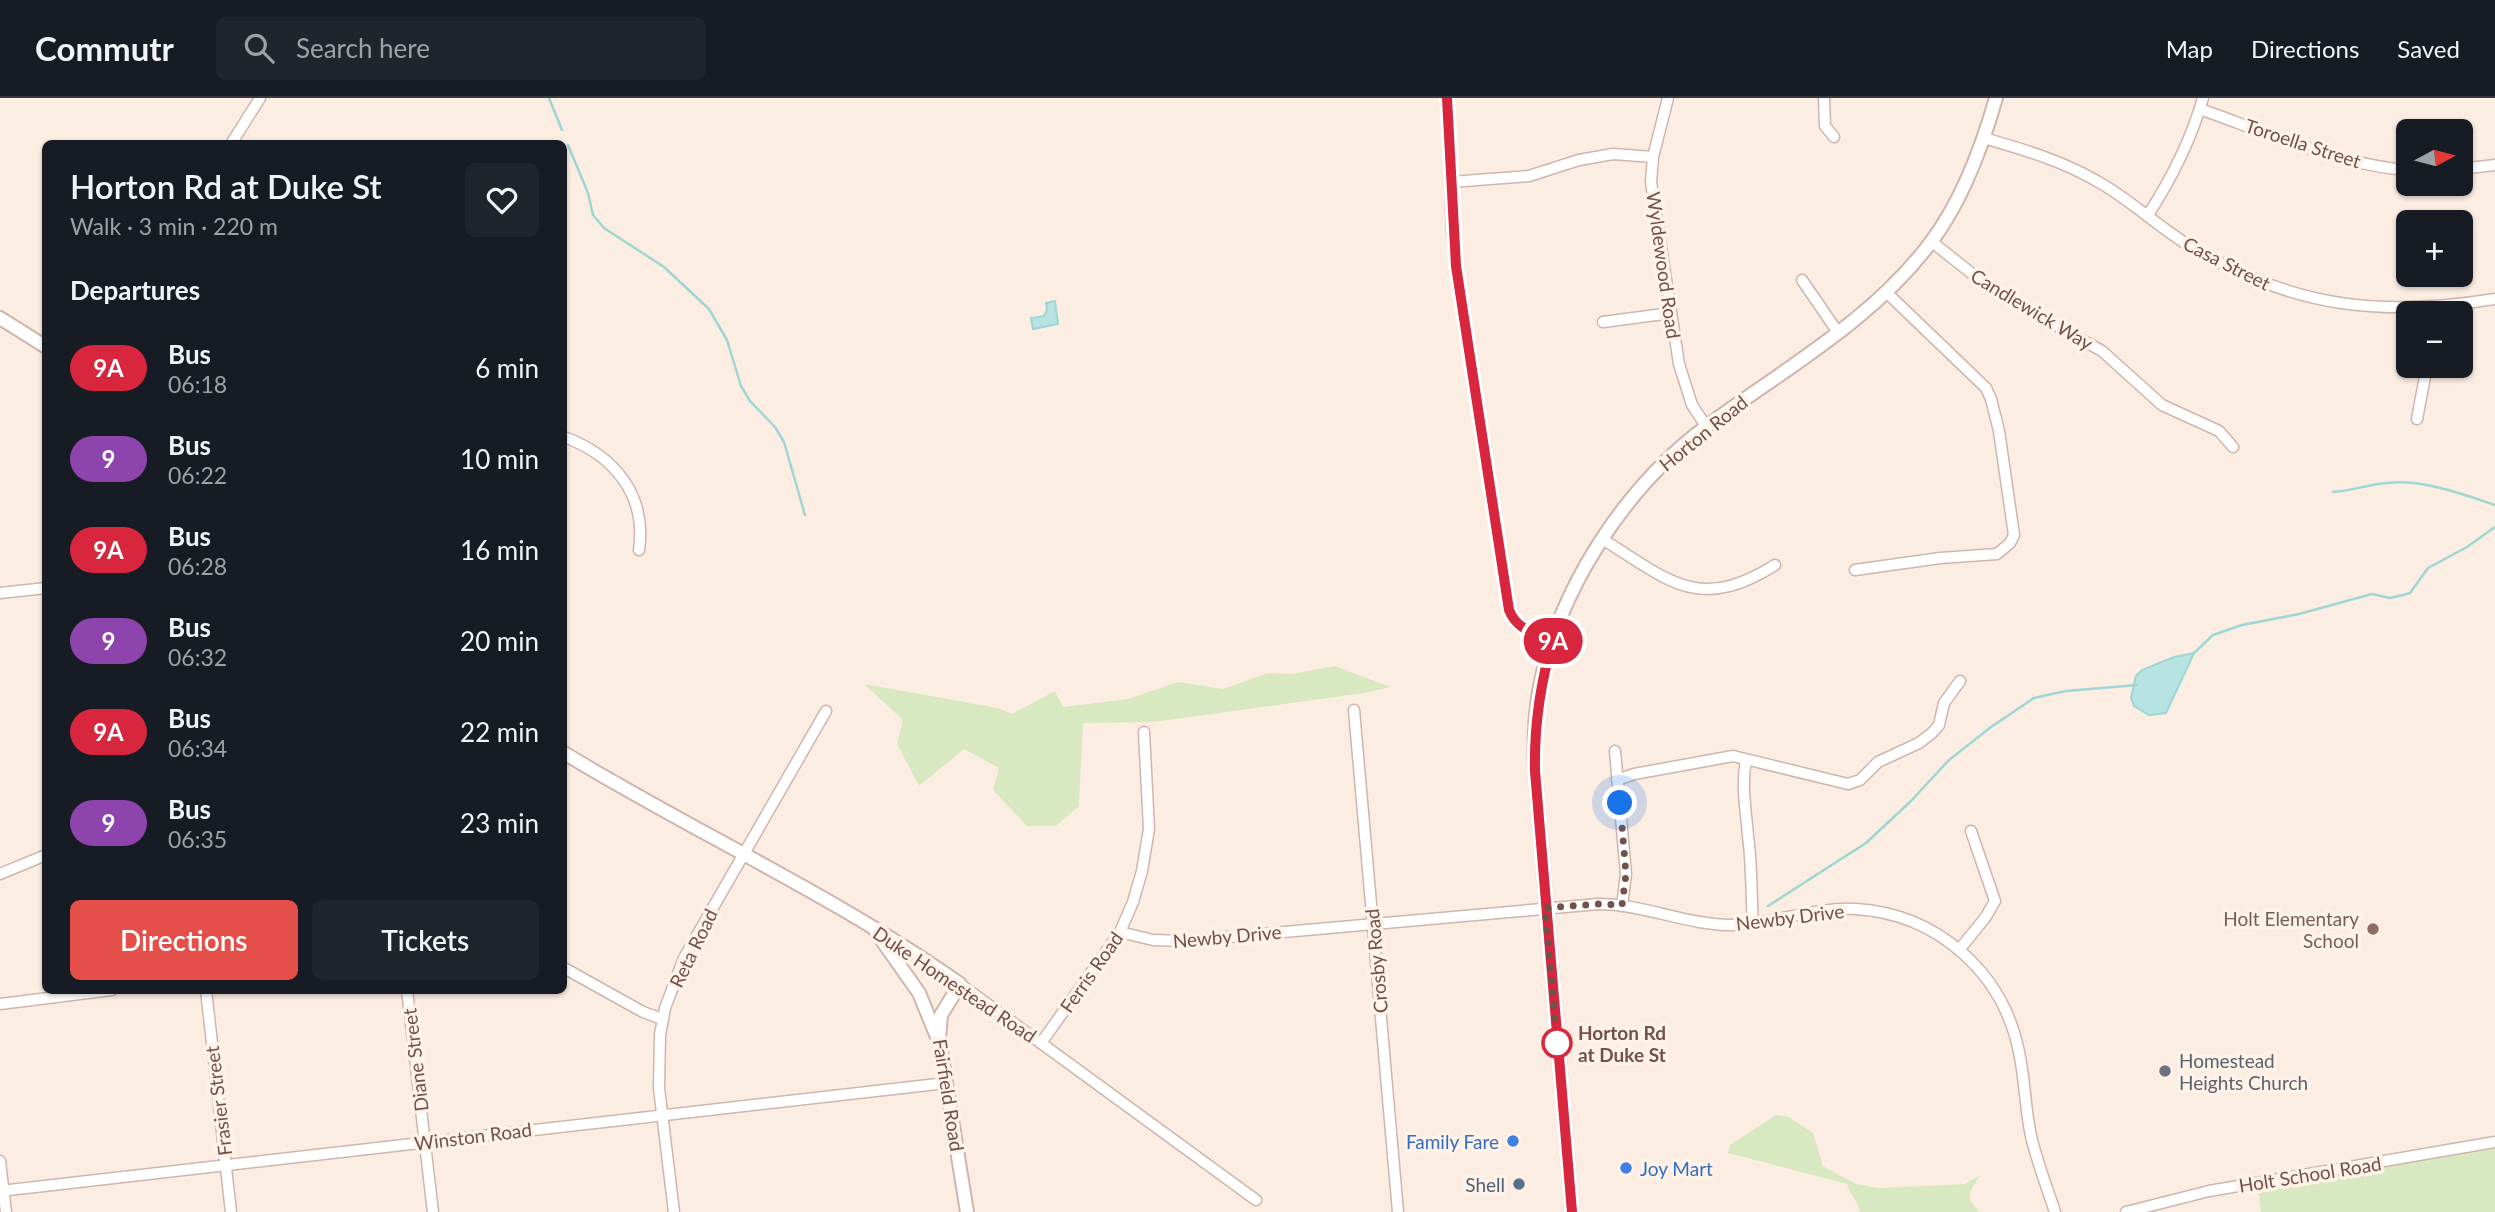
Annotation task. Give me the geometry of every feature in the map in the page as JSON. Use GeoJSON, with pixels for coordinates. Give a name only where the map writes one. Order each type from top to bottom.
{"type":"FeatureCollection","features":[{"type":"Feature","properties":{"kind":"street"},"geometry":{"type":"LineString","coordinates":[[234,140],[260,98]]}},
{"type":"Feature","properties":{"kind":"street"},"geometry":{"type":"LineString","coordinates":[[1447,98],[1456,266],[1509,610],[1516,624],[1553,640]]}},
{"type":"Feature","properties":{"kind":"street","name":"Wyldewood Road"},"geometry":{"type":"LineString","coordinates":[[1668,98],[1653,158],[1651,182],[1679,364],[1692,405],[1706,426]]}},
{"type":"Feature","properties":{"kind":"street"},"geometry":{"type":"LineString","coordinates":[[1824,98],[1825,126],[1834,137]]}},
{"type":"Feature","properties":{"kind":"street","name":"Horton Road"},"geometry":{"type":"LineString","coordinates":[[1572,1212],[1545,908],[1534,743],[1539,691],[1553,640],[1574,590],[1602,539],[1641,487],[1706,426],[1886,292],[1931,242],[1957,200],[1984,138],[1996,98]]}},
{"type":"Feature","properties":{"kind":"street"},"geometry":{"type":"LineString","coordinates":[[2148,215],[2174,172],[2203,98]]}},
{"type":"Feature","properties":{"kind":"street","name":"Toroella Street"},"geometry":{"type":"LineString","coordinates":[[2200,109],[2337,156],[2396,169]]}},
{"type":"Feature","properties":{"kind":"street","name":"Casa Street"},"geometry":{"type":"LineString","coordinates":[[1984,138],[2025,149],[2072,167],[2103,184],[2196,250],[2269,286],[2342,304],[2396,308]]}},
{"type":"Feature","properties":{"kind":"street"},"geometry":{"type":"LineString","coordinates":[[1451,182],[1529,176],[1578,160],[1613,153],[1653,158]]}},
{"type":"Feature","properties":{"kind":"street"},"geometry":{"type":"LineString","coordinates":[[2473,168],[2495,165]]}},
{"type":"Feature","properties":{"kind":"street","name":"Candlewick Way"},"geometry":{"type":"LineString","coordinates":[[1931,242],[1980,280],[2019,305],[2102,351],[2162,405],[2219,431],[2233,447]]}},
{"type":"Feature","properties":{"kind":"street"},"geometry":{"type":"LineString","coordinates":[[1802,281],[1837,331]]}},
{"type":"Feature","properties":{"kind":"street"},"geometry":{"type":"LineString","coordinates":[[1855,570],[1940,558],[1997,554],[2010,543],[2014,534],[1999,431],[1986,388],[1886,292]]}},
{"type":"Feature","properties":{"kind":"street","name":"Casa Street"},"geometry":{"type":"LineString","coordinates":[[2473,303],[2495,299]]}},
{"type":"Feature","properties":{"kind":"street"},"geometry":{"type":"LineString","coordinates":[[1603,322],[1671,313]]}},
{"type":"Feature","properties":{"kind":"street"},"geometry":{"type":"LineString","coordinates":[[0,318],[42,344]]}},
{"type":"Feature","properties":{"kind":"street"},"geometry":{"type":"LineString","coordinates":[[2417,419],[2425,378]]}},
{"type":"Feature","properties":{"kind":"street"},"geometry":{"type":"LineString","coordinates":[[567,439],[591,449],[620,475],[638,510],[641,526],[639,550]]}},
{"type":"Feature","properties":{"kind":"street"},"geometry":{"type":"LineString","coordinates":[[1602,539],[1656,575],[1672,583],[1691,587],[1739,584],[1775,565]]}},
{"type":"Feature","properties":{"kind":"street"},"geometry":{"type":"LineString","coordinates":[[0,593],[42,588]]}},
{"type":"Feature","properties":{"kind":"street"},"geometry":{"type":"LineString","coordinates":[[1617,780],[1634,774],[1727,756],[1798,770],[1848,784],[1854,783],[1878,762],[1919,743],[1932,733],[1939,725],[1944,703],[1960,681]]}},
{"type":"Feature","properties":{"kind":"street","name":"Reta Road"},"geometry":{"type":"LineString","coordinates":[[674,1212],[659,1054],[662,1019],[684,958],[826,710]]}},
{"type":"Feature","properties":{"kind":"street","name":"Crosby Road"},"geometry":{"type":"LineString","coordinates":[[1354,710],[1398,1212]]}},
{"type":"Feature","properties":{"kind":"street","name":"Ferris Road"},"geometry":{"type":"LineString","coordinates":[[1041,1043],[1120,932],[1133,902],[1149,829],[1144,732]]}},
{"type":"Feature","properties":{"kind":"street"},"geometry":{"type":"LineString","coordinates":[[1615,751],[1626,874],[1622,905]]}},
{"type":"Feature","properties":{"kind":"street","name":"Duke Homestead Road"},"geometry":{"type":"LineString","coordinates":[[567,755],[874,929],[960,984],[1256,1200]]}},
{"type":"Feature","properties":{"kind":"street"},"geometry":{"type":"LineString","coordinates":[[1746,760],[1743,778],[1744,811],[1753,923]]}},
{"type":"Feature","properties":{"kind":"street"},"geometry":{"type":"LineString","coordinates":[[1959,950],[1995,901],[1971,831]]}},
{"type":"Feature","properties":{"kind":"street"},"geometry":{"type":"LineString","coordinates":[[0,874],[42,857]]}},
{"type":"Feature","properties":{"kind":"street","name":"Newby Drive"},"geometry":{"type":"LineString","coordinates":[[1120,932],[1145,939],[1170,941],[1598,904],[1622,905],[1709,924],[1753,923],[1854,909],[1874,911],[1918,924],[1959,950],[1983,973],[2012,1024],[2020,1052],[2032,1138],[2055,1212]]}},
{"type":"Feature","properties":{"kind":"street"},"geometry":{"type":"LineString","coordinates":[[874,929],[919,993],[939,1039]]}},
{"type":"Feature","properties":{"kind":"street"},"geometry":{"type":"LineString","coordinates":[[567,970],[643,1013],[662,1019]]}},
{"type":"Feature","properties":{"kind":"street","name":"Fairfield Road"},"geometry":{"type":"LineString","coordinates":[[960,984],[941,1015],[939,1039],[967,1212]]}},
{"type":"Feature","properties":{"kind":"street"},"geometry":{"type":"LineString","coordinates":[[0,1004],[80,994]]}},
{"type":"Feature","properties":{"kind":"street","name":"Frasier Street"},"geometry":{"type":"LineString","coordinates":[[206,994],[231,1212]]}},
{"type":"Feature","properties":{"kind":"street","name":"Diane Street"},"geometry":{"type":"LineString","coordinates":[[407,994],[433,1212]]}},
{"type":"Feature","properties":{"kind":"street","name":"Winston Road"},"geometry":{"type":"LineString","coordinates":[[2,1190],[946,1083]]}},
{"type":"Feature","properties":{"kind":"street","name":"Holt School Road"},"geometry":{"type":"LineString","coordinates":[[2126,1212],[2209,1191],[2495,1142]]}},
{"type":"Feature","properties":{"kind":"street"},"geometry":{"type":"LineString","coordinates":[[0,1161],[6,1212]]}},
{"type":"Feature","properties":{"kind":"green space"},"geometry":{"type":"Polygon","coordinates":[[[1335,666],[1390,687],[1364,693],[1154,722],[1083,723],[1079,806],[1056,826],[1027,826],[993,790],[999,768],[964,749],[919,786],[897,744],[903,720],[864,684],[998,708],[1012,714],[1055,691],[1063,707],[1128,699],[1178,682],[1223,689],[1268,673],[1292,674],[1335,666]]]}},
{"type":"Feature","properties":{"kind":"green space"},"geometry":{"type":"Polygon","coordinates":[[[1776,1115],[1789,1117],[1813,1133],[1823,1166],[1856,1184],[1878,1188],[1965,1184],[1980,1175],[1970,1198],[1980,1212],[1860,1212],[1847,1184],[1728,1153],[1730,1145],[1776,1115]]]}},
{"type":"Feature","properties":{"kind":"green space"},"geometry":{"type":"Polygon","coordinates":[[[2495,1146],[2495,1212],[2261,1212],[2258,1187],[2495,1146]]]}},
{"type":"Feature","properties":{"kind":"water"},"geometry":{"type":"Polygon","coordinates":[[[1055,301],[1058,324],[1033,329],[1031,318],[1044,316],[1046,303],[1055,301]]]}},
{"type":"Feature","properties":{"kind":"water"},"geometry":{"type":"Polygon","coordinates":[[[2194,653],[2166,713],[2149,715],[2134,706],[2131,698],[2136,676],[2142,670],[2174,657],[2194,653]]]}},
{"type":"Feature","properties":{"kind":"waterway"},"geometry":{"type":"LineString","coordinates":[[549,98],[562,130]]}},
{"type":"Feature","properties":{"kind":"waterway"},"geometry":{"type":"LineString","coordinates":[[568,145],[588,193],[593,215],[604,228],[664,267],[709,309],[727,340],[741,386],[784,442],[805,515]]}},
{"type":"Feature","properties":{"kind":"waterway"},"geometry":{"type":"LineString","coordinates":[[2333,492],[2380,484],[2414,483],[2442,488],[2495,505]]}},
{"type":"Feature","properties":{"kind":"waterway"},"geometry":{"type":"LineString","coordinates":[[2193,654],[2213,635],[2242,625],[2299,614],[2372,594],[2390,598],[2410,593],[2428,568],[2467,547],[2495,527]]}},
{"type":"Feature","properties":{"kind":"waterway"},"geometry":{"type":"LineString","coordinates":[[1768,906],[1866,843],[1911,801],[1949,760],[2034,698],[2066,691],[2137,685]]}},
{"type":"Feature","properties":{"kind":"bus line","name":"9A"},"geometry":{"type":"LineString","coordinates":[[1447,98],[1452,232],[1456,266],[1509,610],[1516,624],[1553,640],[1539,691],[1534,743],[1545,908],[1572,1212]]}},
{"type":"Feature","properties":{"kind":"place","name":"Holt Elementary School"},"geometry":{"type":"Point","coordinates":[2373,929]}},
{"type":"Feature","properties":{"kind":"place","name":"Horton Rd at Duke St"},"geometry":{"type":"Point","coordinates":[1557,1043]}},
{"type":"Feature","properties":{"kind":"place","name":"Homestead Heights Church"},"geometry":{"type":"Point","coordinates":[2165,1071]}},
{"type":"Feature","properties":{"kind":"place","name":"Family Fare"},"geometry":{"type":"Point","coordinates":[1513,1141]}},
{"type":"Feature","properties":{"kind":"place","name":"Joy Mart"},"geometry":{"type":"Point","coordinates":[1626,1168]}},
{"type":"Feature","properties":{"kind":"place","name":"Shell"},"geometry":{"type":"Point","coordinates":[1519,1184]}},
{"type":"Feature","properties":{"kind":"route"},"geometry":{"type":"LineString","coordinates":[[1557,1043],[1545,908],[1622,905],[1626,874],[1620,803]]}}]}
